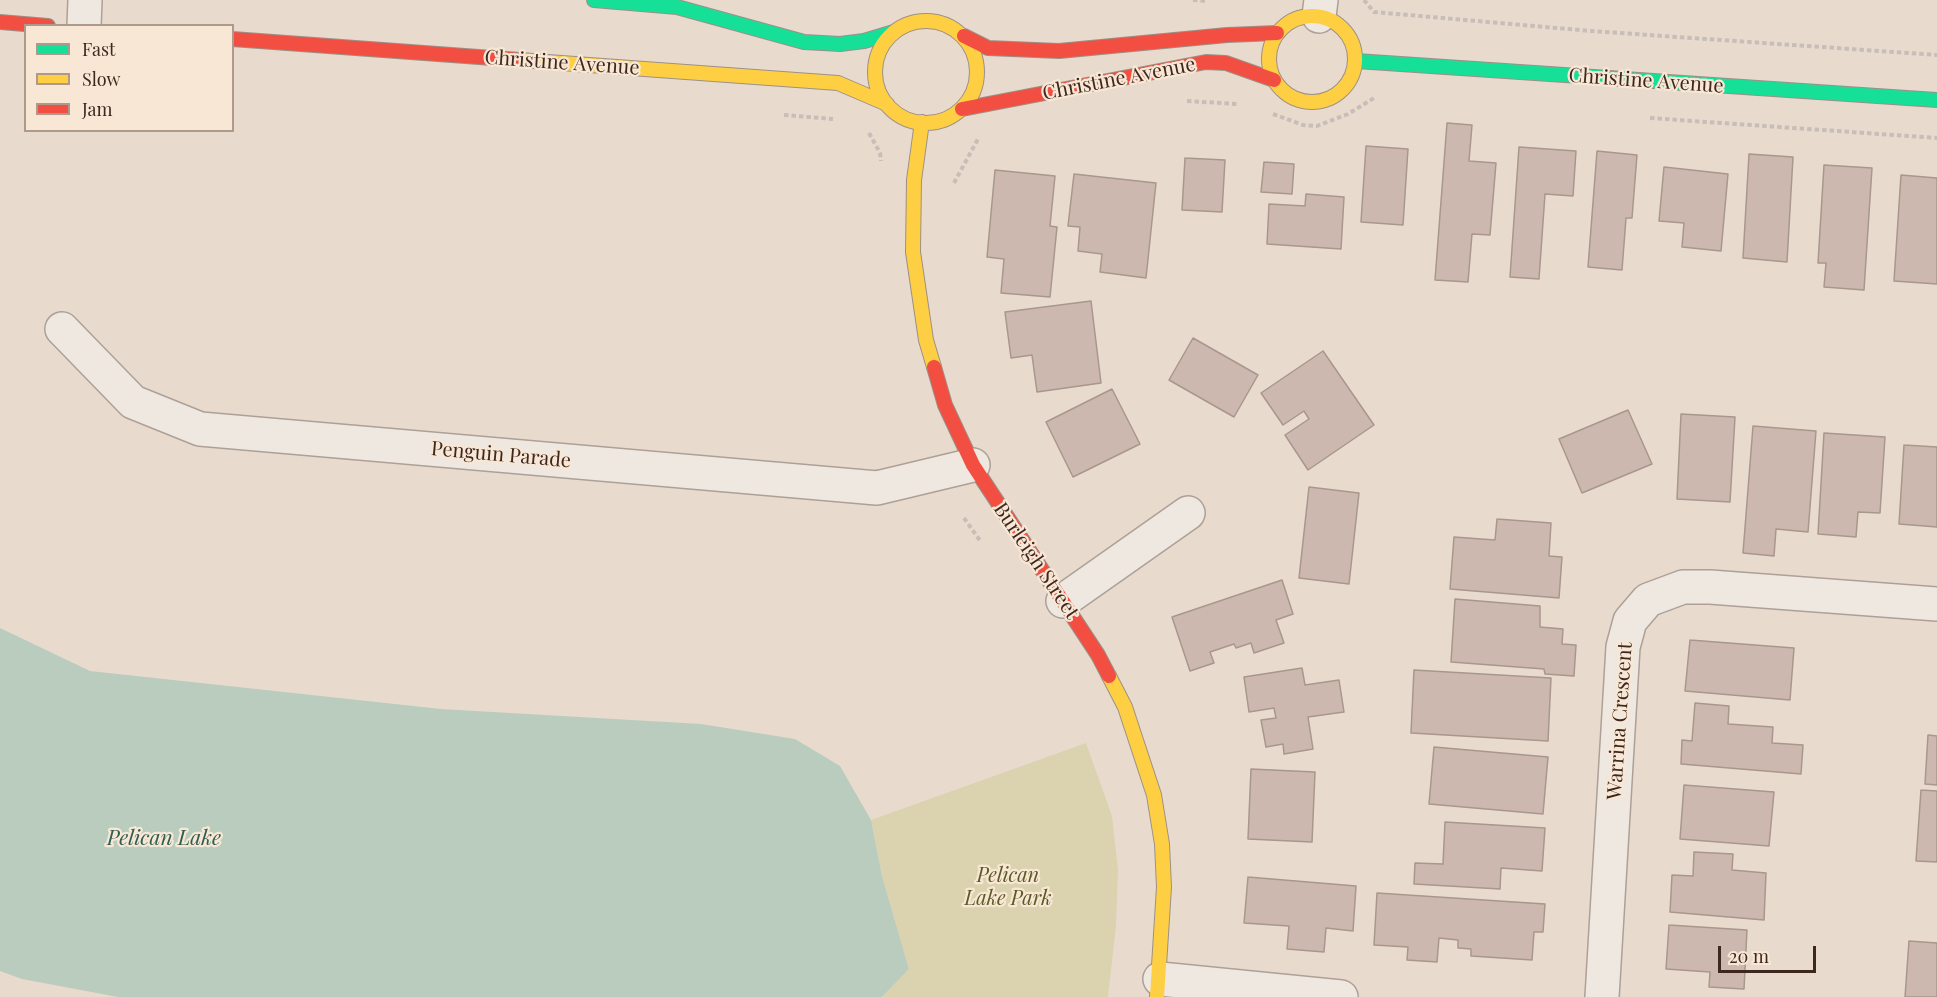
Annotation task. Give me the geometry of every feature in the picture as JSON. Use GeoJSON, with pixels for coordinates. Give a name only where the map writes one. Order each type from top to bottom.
{"type":"FeatureCollection","features":[{"type":"Feature","properties":{"kind":"street"},"geometry":{"type":"LineString","coordinates":[[84,24],[86,0]]}},
{"type":"Feature","properties":{"kind":"street"},"geometry":{"type":"LineString","coordinates":[[594,0],[677,7],[804,42],[840,44],[864,41],[894,32],[912,22],[929,21],[950,26],[964,36],[974,53],[978,75],[970,99],[962,109],[938,122],[922,123],[901,116],[887,104],[877,85],[875,70],[880,49],[894,32]]}},
{"type":"Feature","properties":{"kind":"street"},"geometry":{"type":"LineString","coordinates":[[1320,8],[1350,36],[1356,61],[1353,74],[1346,86],[1336,96],[1323,101],[1295,99],[1283,91],[1274,80],[1270,68],[1269,56],[1277,33],[1296,19],[1320,8]]}},
{"type":"Feature","properties":{"kind":"street"},"geometry":{"type":"LineString","coordinates":[[0,22],[24,24]]}},
{"type":"Feature","properties":{"kind":"street","name":"Christine Avenue"},"geometry":{"type":"LineString","coordinates":[[964,36],[988,48],[1059,51],[1227,35],[1277,33]]}},
{"type":"Feature","properties":{"kind":"street","name":"Christine Avenue"},"geometry":{"type":"LineString","coordinates":[[234,39],[838,83],[887,104]]}},
{"type":"Feature","properties":{"kind":"street","name":"Christine Avenue"},"geometry":{"type":"LineString","coordinates":[[1356,61],[1937,100]]}},
{"type":"Feature","properties":{"kind":"street","name":"Christine Avenue"},"geometry":{"type":"LineString","coordinates":[[962,109],[1206,62],[1226,63],[1274,80]]}},
{"type":"Feature","properties":{"kind":"street","name":"Burleigh Street"},"geometry":{"type":"LineString","coordinates":[[922,123],[914,180],[913,252],[926,340],[945,405],[973,465],[1098,655],[1125,707],[1154,795],[1164,887],[1159,988]]}},
{"type":"Feature","properties":{"kind":"street","name":"Penguin Parade"},"geometry":{"type":"LineString","coordinates":[[62,329],[133,402],[200,429],[877,488],[973,465]]}},
{"type":"Feature","properties":{"kind":"street"},"geometry":{"type":"LineString","coordinates":[[1063,601],[1188,513]]}},
{"type":"Feature","properties":{"kind":"street","name":"Warrina Crescent"},"geometry":{"type":"LineString","coordinates":[[1602,997],[1623,647],[1630,621],[1648,600],[1683,587],[1710,587],[1937,604]]}},
{"type":"Feature","properties":{"kind":"street"},"geometry":{"type":"LineString","coordinates":[[1159,988],[1341,997]]}},
{"type":"Feature","properties":{"kind":"path"},"geometry":{"type":"LineString","coordinates":[[1364,0],[1374,12],[1591,31],[1937,55]]}},
{"type":"Feature","properties":{"kind":"path"},"geometry":{"type":"LineString","coordinates":[[1269,113],[1303,125],[1317,126],[1348,114],[1374,98],[1386,99]]}},
{"type":"Feature","properties":{"kind":"path"},"geometry":{"type":"LineString","coordinates":[[1177,101],[1244,105]]}},
{"type":"Feature","properties":{"kind":"path"},"geometry":{"type":"LineString","coordinates":[[778,114],[843,120]]}},
{"type":"Feature","properties":{"kind":"path"},"geometry":{"type":"LineString","coordinates":[[1646,117],[1937,138]]}},
{"type":"Feature","properties":{"kind":"path"},"geometry":{"type":"LineString","coordinates":[[866,130],[880,153],[881,169]]}},
{"type":"Feature","properties":{"kind":"path"},"geometry":{"type":"LineString","coordinates":[[954,183],[983,130]]}},
{"type":"Feature","properties":{"kind":"path"},"geometry":{"type":"LineString","coordinates":[[964,518],[984,547]]}},
{"type":"Feature","properties":{"kind":"green space","name":"Pelican Lake Park"},"geometry":{"type":"Polygon","coordinates":[[[1086,743],[1112,816],[1118,870],[1116,926],[1108,997],[882,997],[909,969],[882,876],[871,820],[1086,743]]]}},
{"type":"Feature","properties":{"kind":"water","name":"Pelican Lake"},"geometry":{"type":"Polygon","coordinates":[[[0,628],[90,671],[441,709],[701,724],[795,739],[840,766],[871,820],[882,876],[909,969],[882,997],[118,997],[22,979],[0,971],[0,628]]]}},
{"type":"Feature","properties":{"kind":"building"},"geometry":{"type":"Polygon","coordinates":[[[1447,123],[1472,125],[1469,161],[1496,163],[1490,235],[1472,234],[1468,282],[1435,280],[1447,123]]]}},
{"type":"Feature","properties":{"kind":"building"},"geometry":{"type":"Polygon","coordinates":[[[1366,146],[1408,149],[1403,225],[1361,222],[1366,146]]]}},
{"type":"Feature","properties":{"kind":"building"},"geometry":{"type":"Polygon","coordinates":[[[1519,147],[1576,151],[1573,196],[1545,194],[1539,279],[1510,277],[1519,147]]]}},
{"type":"Feature","properties":{"kind":"building"},"geometry":{"type":"Polygon","coordinates":[[[1597,151],[1637,155],[1632,218],[1626,218],[1622,270],[1588,267],[1597,151]]]}},
{"type":"Feature","properties":{"kind":"building"},"geometry":{"type":"Polygon","coordinates":[[[1749,154],[1793,157],[1787,262],[1743,258],[1749,154]]]}},
{"type":"Feature","properties":{"kind":"building"},"geometry":{"type":"Polygon","coordinates":[[[1185,158],[1225,160],[1222,212],[1182,210],[1185,158]]]}},
{"type":"Feature","properties":{"kind":"building"},"geometry":{"type":"Polygon","coordinates":[[[1264,162],[1294,164],[1292,194],[1261,192],[1264,162]]]}},
{"type":"Feature","properties":{"kind":"building"},"geometry":{"type":"Polygon","coordinates":[[[1824,165],[1872,168],[1864,290],[1824,287],[1826,263],[1818,263],[1824,165]]]}},
{"type":"Feature","properties":{"kind":"building"},"geometry":{"type":"Polygon","coordinates":[[[1664,167],[1728,174],[1721,251],[1682,247],[1684,223],[1659,221],[1664,167]]]}},
{"type":"Feature","properties":{"kind":"building"},"geometry":{"type":"Polygon","coordinates":[[[995,170],[1055,176],[1050,226],[1057,227],[1050,297],[1001,293],[1004,259],[987,257],[995,170]]]}},
{"type":"Feature","properties":{"kind":"building"},"geometry":{"type":"Polygon","coordinates":[[[1074,174],[1156,183],[1146,278],[1100,272],[1102,254],[1078,251],[1080,227],[1068,226],[1074,174]]]}},
{"type":"Feature","properties":{"kind":"building"},"geometry":{"type":"Polygon","coordinates":[[[1901,175],[1937,178],[1937,284],[1894,281],[1901,175]]]}},
{"type":"Feature","properties":{"kind":"building"},"geometry":{"type":"Polygon","coordinates":[[[1306,194],[1344,197],[1341,249],[1267,244],[1269,204],[1305,206],[1306,194]]]}},
{"type":"Feature","properties":{"kind":"building"},"geometry":{"type":"Polygon","coordinates":[[[1091,301],[1101,383],[1037,392],[1032,355],[1011,358],[1005,312],[1091,301]]]}},
{"type":"Feature","properties":{"kind":"building"},"geometry":{"type":"Polygon","coordinates":[[[1193,338],[1258,375],[1234,417],[1169,380],[1193,338]]]}},
{"type":"Feature","properties":{"kind":"building"},"geometry":{"type":"Polygon","coordinates":[[[1323,351],[1374,425],[1308,470],[1285,435],[1309,419],[1304,411],[1283,425],[1261,393],[1323,351]]]}},
{"type":"Feature","properties":{"kind":"building"},"geometry":{"type":"Polygon","coordinates":[[[1112,389],[1140,444],[1073,477],[1046,422],[1112,389]]]}},
{"type":"Feature","properties":{"kind":"building"},"geometry":{"type":"Polygon","coordinates":[[[1628,410],[1652,464],[1582,493],[1559,439],[1628,410]]]}},
{"type":"Feature","properties":{"kind":"building"},"geometry":{"type":"Polygon","coordinates":[[[1681,414],[1735,417],[1730,502],[1677,499],[1681,414]]]}},
{"type":"Feature","properties":{"kind":"building"},"geometry":{"type":"Polygon","coordinates":[[[1753,426],[1816,431],[1808,532],[1776,529],[1774,556],[1743,553],[1753,426]]]}},
{"type":"Feature","properties":{"kind":"building"},"geometry":{"type":"Polygon","coordinates":[[[1824,433],[1885,437],[1880,513],[1858,512],[1856,537],[1818,534],[1824,433]]]}},
{"type":"Feature","properties":{"kind":"building"},"geometry":{"type":"Polygon","coordinates":[[[1904,445],[1937,447],[1937,527],[1899,524],[1904,445]]]}},
{"type":"Feature","properties":{"kind":"building"},"geometry":{"type":"Polygon","coordinates":[[[1309,487],[1359,493],[1349,584],[1299,578],[1309,487]]]}},
{"type":"Feature","properties":{"kind":"building"},"geometry":{"type":"Polygon","coordinates":[[[1497,519],[1551,523],[1549,556],[1562,557],[1559,598],[1450,589],[1454,537],[1495,540],[1497,519]]]}},
{"type":"Feature","properties":{"kind":"building"},"geometry":{"type":"Polygon","coordinates":[[[1282,580],[1293,614],[1276,620],[1284,643],[1254,653],[1251,643],[1236,648],[1234,644],[1210,652],[1214,663],[1190,671],[1172,617],[1282,580]]]}},
{"type":"Feature","properties":{"kind":"building"},"geometry":{"type":"Polygon","coordinates":[[[1455,599],[1540,606],[1540,627],[1563,629],[1562,644],[1576,645],[1574,676],[1545,674],[1544,669],[1451,662],[1455,599]]]}},
{"type":"Feature","properties":{"kind":"building"},"geometry":{"type":"Polygon","coordinates":[[[1690,640],[1794,648],[1790,700],[1685,691],[1690,640]]]}},
{"type":"Feature","properties":{"kind":"building"},"geometry":{"type":"Polygon","coordinates":[[[1302,668],[1305,685],[1339,680],[1344,712],[1308,717],[1313,749],[1284,754],[1283,744],[1266,747],[1261,720],[1276,718],[1274,708],[1249,712],[1244,677],[1302,668]]]}},
{"type":"Feature","properties":{"kind":"building"},"geometry":{"type":"Polygon","coordinates":[[[1414,670],[1551,678],[1548,741],[1411,733],[1414,670]]]}},
{"type":"Feature","properties":{"kind":"building"},"geometry":{"type":"Polygon","coordinates":[[[1695,703],[1729,706],[1728,724],[1773,727],[1772,743],[1803,745],[1801,774],[1681,764],[1682,740],[1692,741],[1695,703]]]}},
{"type":"Feature","properties":{"kind":"building"},"geometry":{"type":"Polygon","coordinates":[[[1928,735],[1937,736],[1937,785],[1925,784],[1928,735]]]}},
{"type":"Feature","properties":{"kind":"building"},"geometry":{"type":"Polygon","coordinates":[[[1434,747],[1548,757],[1543,814],[1429,804],[1434,747]]]}},
{"type":"Feature","properties":{"kind":"building"},"geometry":{"type":"Polygon","coordinates":[[[1251,769],[1315,772],[1312,842],[1248,839],[1251,769]]]}},
{"type":"Feature","properties":{"kind":"building"},"geometry":{"type":"Polygon","coordinates":[[[1684,785],[1774,792],[1769,846],[1680,839],[1684,785]]]}},
{"type":"Feature","properties":{"kind":"building"},"geometry":{"type":"Polygon","coordinates":[[[1921,790],[1937,791],[1937,862],[1916,861],[1921,790]]]}},
{"type":"Feature","properties":{"kind":"building"},"geometry":{"type":"Polygon","coordinates":[[[1445,822],[1545,828],[1542,871],[1501,868],[1500,889],[1414,884],[1415,863],[1443,864],[1445,822]]]}},
{"type":"Feature","properties":{"kind":"building"},"geometry":{"type":"Polygon","coordinates":[[[1694,852],[1733,854],[1732,870],[1766,873],[1764,920],[1670,912],[1672,875],[1693,876],[1694,852]]]}},
{"type":"Feature","properties":{"kind":"building"},"geometry":{"type":"Polygon","coordinates":[[[1248,877],[1356,886],[1353,931],[1326,928],[1324,952],[1287,949],[1289,926],[1244,923],[1248,877]]]}},
{"type":"Feature","properties":{"kind":"building"},"geometry":{"type":"Polygon","coordinates":[[[1377,893],[1545,904],[1543,932],[1534,932],[1532,960],[1471,956],[1471,949],[1458,948],[1458,940],[1439,938],[1437,962],[1407,960],[1408,947],[1374,945],[1377,893]]]}},
{"type":"Feature","properties":{"kind":"building"},"geometry":{"type":"Polygon","coordinates":[[[1669,925],[1747,930],[1744,989],[1709,987],[1710,972],[1666,969],[1669,925]]]}},
{"type":"Feature","properties":{"kind":"building"},"geometry":{"type":"Polygon","coordinates":[[[1909,941],[1937,943],[1937,997],[1905,997],[1909,941]]]}},
{"type":"Feature","properties":{"kind":"traffic: fast"},"geometry":{"type":"LineString","coordinates":[[594,0],[677,7],[804,42],[840,44],[864,41],[894,32]]}},
{"type":"Feature","properties":{"kind":"traffic: fast"},"geometry":{"type":"LineString","coordinates":[[1356,61],[1937,100]]}},
{"type":"Feature","properties":{"kind":"traffic: slow"},"geometry":{"type":"LineString","coordinates":[[1312,16],[1329,19],[1343,28],[1352,42],[1355,59],[1352,76],[1343,90],[1329,99],[1312,102],[1295,99],[1281,90],[1272,76],[1269,59],[1272,42],[1281,28],[1295,19],[1312,16]]}},
{"type":"Feature","properties":{"kind":"traffic: slow"},"geometry":{"type":"LineString","coordinates":[[926,21],[945,25],[962,36],[973,53],[977,72],[973,91],[962,108],[945,119],[926,123],[907,119],[890,108],[879,91],[875,72],[879,53],[890,36],[907,25],[926,21]]}},
{"type":"Feature","properties":{"kind":"traffic: slow"},"geometry":{"type":"LineString","coordinates":[[520,60],[838,83],[887,104]]}},
{"type":"Feature","properties":{"kind":"traffic: slow"},"geometry":{"type":"LineString","coordinates":[[922,122],[914,180],[913,252],[926,340],[934,367]]}},
{"type":"Feature","properties":{"kind":"traffic: slow"},"geometry":{"type":"LineString","coordinates":[[1109,676],[1125,707],[1154,795],[1162,844],[1164,887],[1157,997]]}},
{"type":"Feature","properties":{"kind":"traffic: jam"},"geometry":{"type":"LineString","coordinates":[[0,22],[24,24]]}},
{"type":"Feature","properties":{"kind":"traffic: jam"},"geometry":{"type":"LineString","coordinates":[[964,36],[988,48],[1059,51],[1227,35],[1277,33]]}},
{"type":"Feature","properties":{"kind":"traffic: jam"},"geometry":{"type":"LineString","coordinates":[[234,39],[520,60]]}},
{"type":"Feature","properties":{"kind":"traffic: jam"},"geometry":{"type":"LineString","coordinates":[[962,109],[1206,62],[1226,63],[1274,80]]}},
{"type":"Feature","properties":{"kind":"traffic: jam"},"geometry":{"type":"LineString","coordinates":[[934,367],[945,405],[973,465],[1098,655],[1109,676]]}}]}
